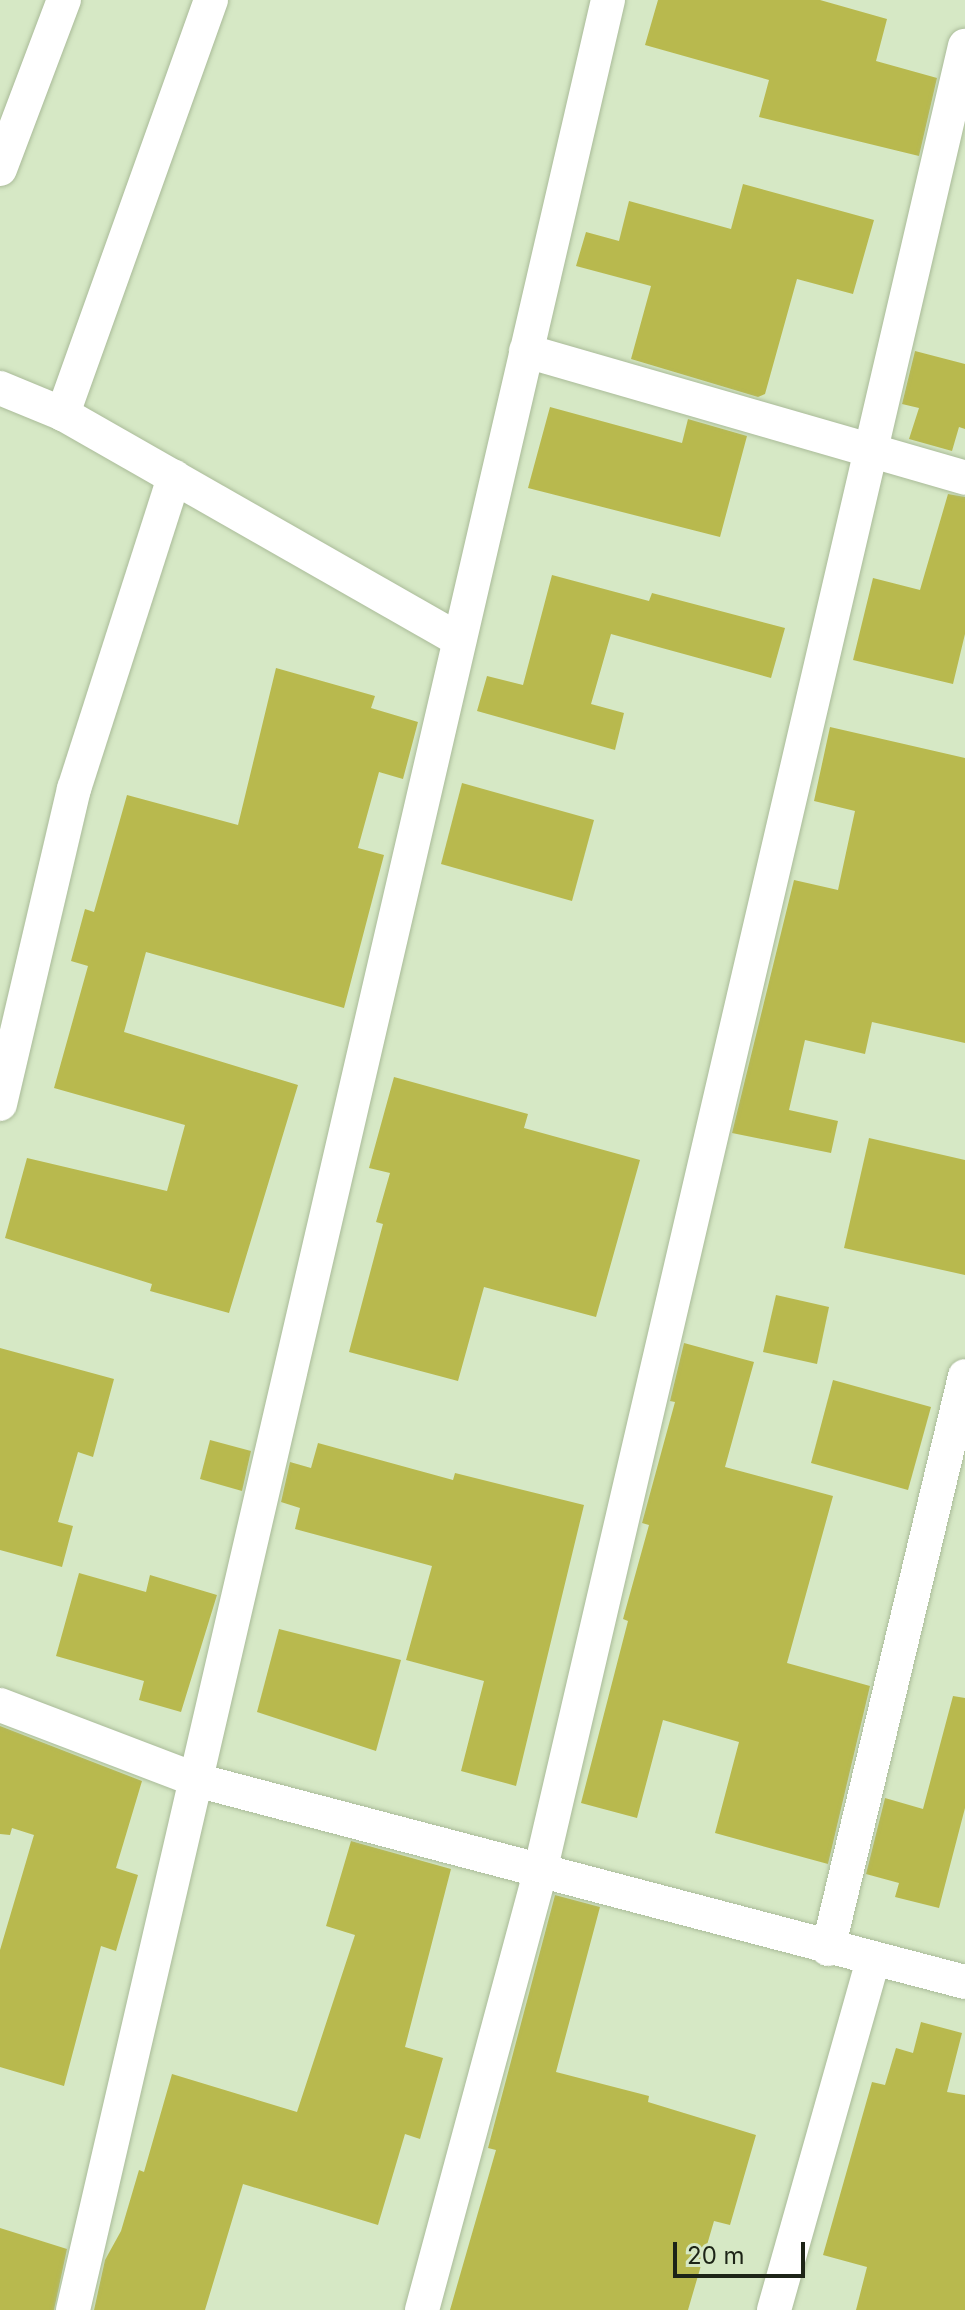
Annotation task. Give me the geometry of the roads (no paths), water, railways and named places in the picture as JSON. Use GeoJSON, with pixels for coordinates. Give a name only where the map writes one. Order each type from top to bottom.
{"type":"FeatureCollection","features":[{"type":"Feature","properties":{"kind":"street"},"geometry":{"type":"LineString","coordinates":[[0,169],[64,0]]}},
{"type":"Feature","properties":{"kind":"street"},"geometry":{"type":"LineString","coordinates":[[63,414],[211,0]]}},
{"type":"Feature","properties":{"kind":"street"},"geometry":{"type":"LineString","coordinates":[[73,2310],[608,0]]}},
{"type":"Feature","properties":{"kind":"street"},"geometry":{"type":"LineString","coordinates":[[422,2310],[540,1872],[965,46]]}},
{"type":"Feature","properties":{"kind":"street"},"geometry":{"type":"LineString","coordinates":[[526,351],[965,478]]}},
{"type":"Feature","properties":{"kind":"street"},"geometry":{"type":"LineString","coordinates":[[0,388],[63,414],[459,640]]}},
{"type":"Feature","properties":{"kind":"street"},"geometry":{"type":"LineString","coordinates":[[0,1104],[74,789],[174,477]]}},
{"type":"Feature","properties":{"kind":"street"},"geometry":{"type":"LineString","coordinates":[[828,1949],[965,1376]]}},
{"type":"Feature","properties":{"kind":"street"},"geometry":{"type":"LineString","coordinates":[[0,1705],[196,1780],[873,1961],[965,1982]]}},
{"type":"Feature","properties":{"kind":"street"},"geometry":{"type":"LineString","coordinates":[[774,2310],[873,1961]]}}]}
